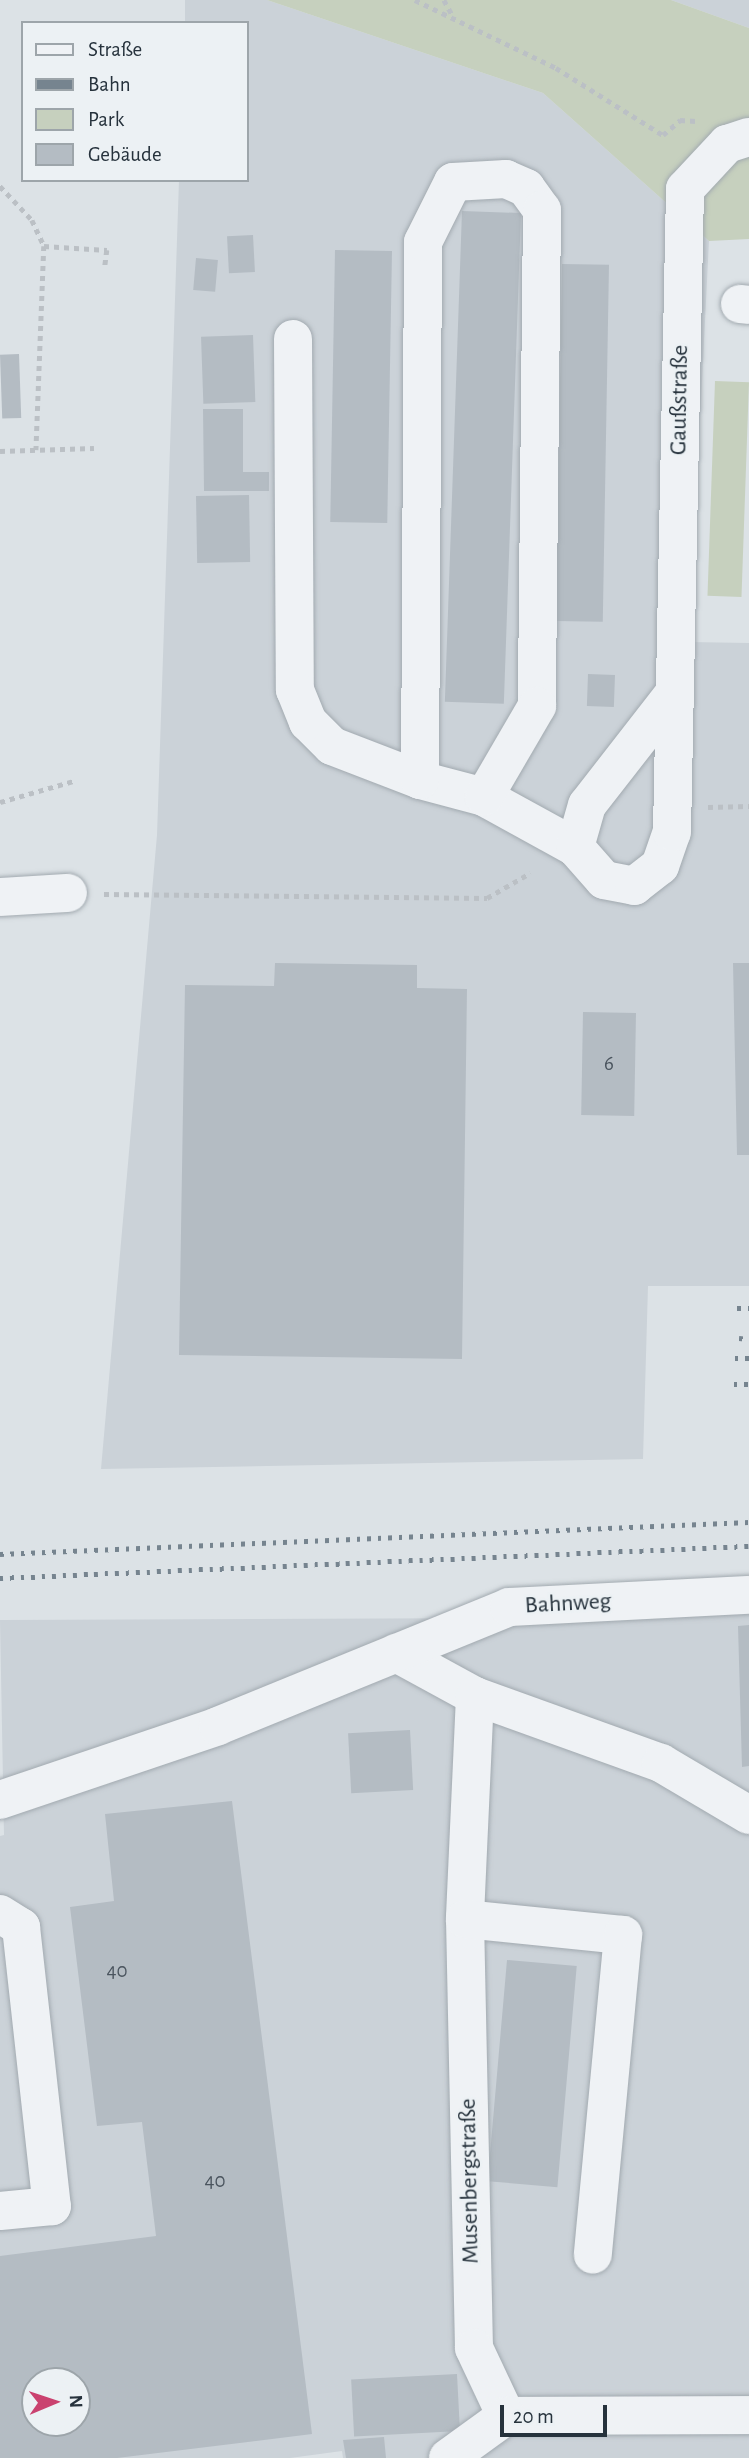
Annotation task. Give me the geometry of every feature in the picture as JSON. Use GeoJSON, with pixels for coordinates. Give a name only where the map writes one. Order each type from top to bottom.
{"type":"FeatureCollection","features":[{"type":"Feature","properties":{"kind":"street","name":"Gaußstraße"},"geometry":{"type":"LineString","coordinates":[[293,339],[295,690],[309,722],[332,746],[420,780],[484,797],[575,847],[604,880],[634,886],[660,866],[672,832],[672,696],[685,189],[738,140]]}},
{"type":"Feature","properties":{"kind":"street"},"geometry":{"type":"LineString","coordinates":[[420,780],[423,242],[453,182],[506,179],[526,188],[542,210],[537,706],[484,797]]}},
{"type":"Feature","properties":{"kind":"street"},"geometry":{"type":"LineString","coordinates":[[575,847],[587,805],[672,696]]}},
{"type":"Feature","properties":{"kind":"street"},"geometry":{"type":"LineString","coordinates":[[0,897],[68,893]]}},
{"type":"Feature","properties":{"kind":"street","name":"Bahnweg"},"geometry":{"type":"LineString","coordinates":[[396,1653],[509,1607],[749,1595]]}},
{"type":"Feature","properties":{"kind":"street"},"geometry":{"type":"LineString","coordinates":[[0,1800],[218,1726],[396,1653],[475,1696],[661,1763],[749,1815]]}},
{"type":"Feature","properties":{"kind":"street","name":"Musenbergstraße"},"geometry":{"type":"LineString","coordinates":[[475,1696],[465,1919],[474,2348],[506,2416]]}},
{"type":"Feature","properties":{"kind":"street"},"geometry":{"type":"LineString","coordinates":[[0,1914],[21,1927],[52,2206],[0,2211]]}},
{"type":"Feature","properties":{"kind":"street"},"geometry":{"type":"LineString","coordinates":[[465,1919],[622,1935],[593,2255]]}},
{"type":"Feature","properties":{"kind":"street"},"geometry":{"type":"LineString","coordinates":[[448,2458],[506,2416],[749,2415]]}},
{"type":"Feature","properties":{"kind":"path"},"geometry":{"type":"LineString","coordinates":[[415,0],[555,68],[663,135],[680,120],[700,121],[738,140]]}},
{"type":"Feature","properties":{"kind":"path"},"geometry":{"type":"LineString","coordinates":[[444,0],[454,18]]}},
{"type":"Feature","properties":{"kind":"path"},"geometry":{"type":"LineString","coordinates":[[0,186],[32,220],[44,246],[46,294],[36,450]]}},
{"type":"Feature","properties":{"kind":"path"},"geometry":{"type":"LineString","coordinates":[[44,246],[107,250],[106,267]]}},
{"type":"Feature","properties":{"kind":"path"},"geometry":{"type":"LineString","coordinates":[[0,451],[94,448]]}},
{"type":"Feature","properties":{"kind":"path"},"geometry":{"type":"LineString","coordinates":[[0,802],[73,781]]}},
{"type":"Feature","properties":{"kind":"path"},"geometry":{"type":"LineString","coordinates":[[68,893],[487,898],[530,873]]}},
{"type":"Feature","properties":{"kind":"shaded area"},"geometry":{"type":"Polygon","coordinates":[[[185,0],[267,0],[543,93],[709,241],[689,642],[749,643],[749,1286],[648,1286],[643,1459],[101,1469],[157,835],[179,182],[248,182],[248,21],[185,21],[185,0]]]}},
{"type":"Feature","properties":{"kind":"shaded area"},"geometry":{"type":"Polygon","coordinates":[[[671,0],[749,0],[749,28],[671,0]]]}},
{"type":"Feature","properties":{"kind":"shaded area"},"geometry":{"type":"Polygon","coordinates":[[[749,1605],[749,2458],[343,2458],[342,2451],[290,2458],[0,2458],[0,1836],[4,1835],[0,1620],[511,1618],[749,1605]]]}},
{"type":"Feature","properties":{"kind":"green space"},"geometry":{"type":"Polygon","coordinates":[[[267,0],[671,0],[749,28],[749,239],[709,241],[543,93],[267,0]]]}},
{"type":"Feature","properties":{"kind":"green space"},"geometry":{"type":"Polygon","coordinates":[[[715,381],[749,382],[741,597],[707,596],[715,381]]]}},
{"type":"Feature","properties":{"kind":"building"},"geometry":{"type":"Polygon","coordinates":[[[462,211],[521,213],[504,704],[445,702],[462,211]]]}},
{"type":"Feature","properties":{"kind":"building"},"geometry":{"type":"Polygon","coordinates":[[[253,235],[255,272],[229,273],[227,236],[253,235]]]}},
{"type":"Feature","properties":{"kind":"building"},"geometry":{"type":"Polygon","coordinates":[[[335,250],[392,251],[387,523],[330,522],[335,250]]]}},
{"type":"Feature","properties":{"kind":"building"},"geometry":{"type":"Polygon","coordinates":[[[196,258],[218,260],[215,292],[193,290],[196,258]]]}},
{"type":"Feature","properties":{"kind":"building"},"geometry":{"type":"Polygon","coordinates":[[[562,264],[609,265],[603,622],[556,621],[562,264]]]}},
{"type":"Feature","properties":{"kind":"building"},"geometry":{"type":"Polygon","coordinates":[[[253,335],[255,402],[203,404],[201,337],[253,335]]]}},
{"type":"Feature","properties":{"kind":"building"},"geometry":{"type":"Polygon","coordinates":[[[19,354],[21,418],[2,419],[0,355],[19,354]]]}},
{"type":"Feature","properties":{"kind":"building"},"geometry":{"type":"Polygon","coordinates":[[[203,409],[243,409],[243,472],[269,472],[269,491],[204,491],[203,409]]]}},
{"type":"Feature","properties":{"kind":"building"},"geometry":{"type":"Polygon","coordinates":[[[249,495],[250,562],[197,563],[196,496],[249,495]]]}},
{"type":"Feature","properties":{"kind":"building"},"geometry":{"type":"Polygon","coordinates":[[[588,674],[615,675],[614,707],[587,706],[588,674]]]}},
{"type":"Feature","properties":{"kind":"building"},"geometry":{"type":"Polygon","coordinates":[[[275,963],[417,965],[417,988],[467,989],[462,1359],[179,1355],[185,985],[274,986],[275,963]]]}},
{"type":"Feature","properties":{"kind":"building"},"geometry":{"type":"Polygon","coordinates":[[[733,963],[749,963],[749,1155],[737,1155],[733,963]]]}},
{"type":"Feature","properties":{"kind":"building"},"geometry":{"type":"Polygon","coordinates":[[[583,1012],[636,1013],[634,1116],[581,1115],[583,1012]]]}},
{"type":"Feature","properties":{"kind":"building"},"geometry":{"type":"Polygon","coordinates":[[[749,1625],[749,1766],[742,1767],[738,1626],[749,1625]]]}},
{"type":"Feature","properties":{"kind":"building"},"geometry":{"type":"Polygon","coordinates":[[[410,1730],[413,1790],[351,1793],[348,1733],[410,1730]]]}},
{"type":"Feature","properties":{"kind":"building"},"geometry":{"type":"Polygon","coordinates":[[[232,1801],[312,2434],[117,2458],[0,2458],[0,2256],[156,2236],[142,2122],[97,2126],[70,1907],[114,1901],[105,1814],[232,1801]]]}},
{"type":"Feature","properties":{"kind":"building"},"geometry":{"type":"Polygon","coordinates":[[[507,1960],[577,1966],[557,2187],[488,2181],[507,1960]]]}},
{"type":"Feature","properties":{"kind":"building"},"geometry":{"type":"Polygon","coordinates":[[[457,2374],[460,2431],[354,2436],[351,2380],[457,2374]]]}},
{"type":"Feature","properties":{"kind":"building"},"geometry":{"type":"Polygon","coordinates":[[[384,2437],[386,2458],[346,2458],[343,2440],[384,2437]]]}},
{"type":"Feature","properties":{"kind":"railway"},"geometry":{"type":"LineString","coordinates":[[737,1308],[749,1308]]}},
{"type":"Feature","properties":{"kind":"railway"},"geometry":{"type":"LineString","coordinates":[[739,1338],[749,1339]]}},
{"type":"Feature","properties":{"kind":"railway"},"geometry":{"type":"LineString","coordinates":[[735,1358],[749,1358]]}},
{"type":"Feature","properties":{"kind":"railway"},"geometry":{"type":"LineString","coordinates":[[734,1384],[749,1384]]}},
{"type":"Feature","properties":{"kind":"railway"},"geometry":{"type":"LineString","coordinates":[[0,1554],[749,1522]]}},
{"type":"Feature","properties":{"kind":"railway"},"geometry":{"type":"LineString","coordinates":[[0,1578],[749,1546]]}}]}
